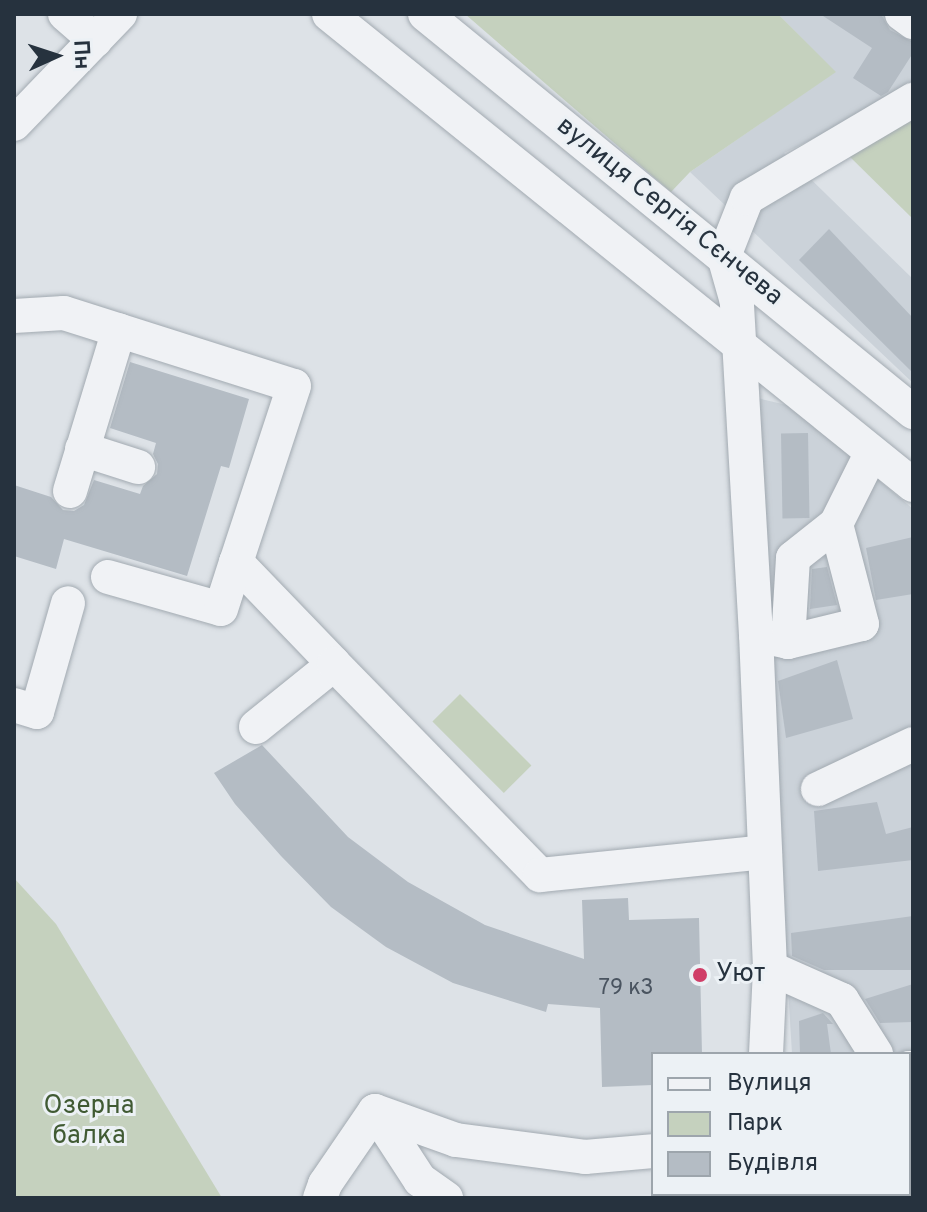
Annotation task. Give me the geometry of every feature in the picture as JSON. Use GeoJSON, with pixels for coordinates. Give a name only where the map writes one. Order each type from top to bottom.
{"type":"FeatureCollection","features":[{"type":"Feature","properties":{"kind":"street"},"geometry":{"type":"LineString","coordinates":[[65,14],[95,40]]}},
{"type":"Feature","properties":{"kind":"street"},"geometry":{"type":"LineString","coordinates":[[21,109],[120,14]]}},
{"type":"Feature","properties":{"kind":"street"},"geometry":{"type":"LineString","coordinates":[[329,14],[913,485]]}},
{"type":"Feature","properties":{"kind":"street","name":"вулиця Сергія Сєнчева"},"geometry":{"type":"LineString","coordinates":[[425,14],[913,412]]}},
{"type":"Feature","properties":{"kind":"street"},"geometry":{"type":"LineString","coordinates":[[902,14],[913,22]]}},
{"type":"Feature","properties":{"kind":"street"},"geometry":{"type":"LineString","coordinates":[[766,1052],[770,968],[765,852],[772,639],[737,302],[724,256],[747,198],[913,100]]}},
{"type":"Feature","properties":{"kind":"street"},"geometry":{"type":"LineString","coordinates":[[14,316],[64,313],[294,386],[221,609],[108,577]]}},
{"type":"Feature","properties":{"kind":"street"},"geometry":{"type":"LineString","coordinates":[[70,491],[119,330]]}},
{"type":"Feature","properties":{"kind":"street"},"geometry":{"type":"LineString","coordinates":[[82,449],[138,467]]}},
{"type":"Feature","properties":{"kind":"street"},"geometry":{"type":"LineString","coordinates":[[772,639],[793,558],[836,524],[872,452]]}},
{"type":"Feature","properties":{"kind":"street"},"geometry":{"type":"LineString","coordinates":[[772,639],[862,624],[836,524]]}},
{"type":"Feature","properties":{"kind":"street"},"geometry":{"type":"LineString","coordinates":[[236,562],[540,875],[765,852]]}},
{"type":"Feature","properties":{"kind":"street"},"geometry":{"type":"LineString","coordinates":[[14,705],[37,712],[68,603]]}},
{"type":"Feature","properties":{"kind":"street"},"geometry":{"type":"LineString","coordinates":[[256,727],[334,664]]}},
{"type":"Feature","properties":{"kind":"street"},"geometry":{"type":"LineString","coordinates":[[818,789],[913,744]]}},
{"type":"Feature","properties":{"kind":"street"},"geometry":{"type":"LineString","coordinates":[[770,968],[842,1000],[875,1052]]}},
{"type":"Feature","properties":{"kind":"street"},"geometry":{"type":"LineString","coordinates":[[375,1111],[456,1140],[585,1157],[651,1151]]}},
{"type":"Feature","properties":{"kind":"street"},"geometry":{"type":"LineString","coordinates":[[320,1198],[325,1184],[375,1111]]}},
{"type":"Feature","properties":{"kind":"street"},"geometry":{"type":"LineString","coordinates":[[375,1111],[420,1180],[446,1198]]}},
{"type":"Feature","properties":{"kind":"shaded area"},"geometry":{"type":"Polygon","coordinates":[[[778,14],[913,14],[913,84],[902,95],[784,153],[913,279],[913,383],[690,172],[835,72],[778,14]]]}},
{"type":"Feature","properties":{"kind":"shaded area"},"geometry":{"type":"Polygon","coordinates":[[[753,397],[791,406],[913,509],[913,1192],[911,1052],[792,1052],[753,397]]]}},
{"type":"Feature","properties":{"kind":"shaded area"},"geometry":{"type":"Polygon","coordinates":[[[801,1196],[905,1196],[905,1198],[801,1196]]]}},
{"type":"Feature","properties":{"kind":"green space"},"geometry":{"type":"Polygon","coordinates":[[[465,14],[778,14],[836,72],[690,172],[671,192],[465,14]]]}},
{"type":"Feature","properties":{"kind":"green space"},"geometry":{"type":"Polygon","coordinates":[[[913,112],[913,219],[845,152],[913,112]]]}},
{"type":"Feature","properties":{"kind":"green space"},"geometry":{"type":"Polygon","coordinates":[[[460,694],[531,765],[504,793],[432,722],[460,694]]]}},
{"type":"Feature","properties":{"kind":"green space","name":"Озерна балка"},"geometry":{"type":"Polygon","coordinates":[[[14,878],[56,924],[222,1198],[14,1198],[14,878]]]}},
{"type":"Feature","properties":{"kind":"building"},"geometry":{"type":"Polygon","coordinates":[[[820,14],[881,14],[890,30],[913,42],[913,53],[888,92],[881,96],[853,78],[872,48],[820,14]]]}},
{"type":"Feature","properties":{"kind":"building"},"geometry":{"type":"Polygon","coordinates":[[[829,229],[913,318],[913,373],[799,260],[829,229]]]}},
{"type":"Feature","properties":{"kind":"building"},"geometry":{"type":"Polygon","coordinates":[[[130,362],[249,399],[229,468],[221,466],[187,576],[64,539],[56,569],[14,556],[14,485],[51,497],[63,510],[74,511],[84,505],[94,480],[140,494],[143,486],[157,474],[158,464],[153,454],[156,443],[110,428],[130,362]]]}},
{"type":"Feature","properties":{"kind":"building"},"geometry":{"type":"Polygon","coordinates":[[[781,433],[808,433],[809,518],[782,518],[781,433]]]}},
{"type":"Feature","properties":{"kind":"building"},"geometry":{"type":"Polygon","coordinates":[[[913,537],[913,594],[876,600],[866,548],[913,537]]]}},
{"type":"Feature","properties":{"kind":"building"},"geometry":{"type":"Polygon","coordinates":[[[827,567],[837,605],[810,609],[812,569],[827,567]]]}},
{"type":"Feature","properties":{"kind":"building"},"geometry":{"type":"Polygon","coordinates":[[[837,660],[853,719],[786,738],[778,681],[837,660]]]}},
{"type":"Feature","properties":{"kind":"building"},"geometry":{"type":"Polygon","coordinates":[[[262,745],[348,837],[408,882],[485,925],[584,959],[582,900],[628,898],[629,920],[699,918],[702,1052],[651,1052],[651,1085],[602,1087],[600,1008],[548,1004],[546,1012],[453,983],[386,947],[331,907],[235,804],[214,773],[262,745]]]}},
{"type":"Feature","properties":{"kind":"building"},"geometry":{"type":"Polygon","coordinates":[[[877,802],[886,834],[913,827],[913,860],[818,871],[814,811],[877,802]]]}},
{"type":"Feature","properties":{"kind":"building"},"geometry":{"type":"Polygon","coordinates":[[[913,916],[913,970],[824,970],[792,956],[791,933],[913,916]]]}},
{"type":"Feature","properties":{"kind":"building"},"geometry":{"type":"Polygon","coordinates":[[[913,984],[913,1022],[880,1023],[865,999],[913,984]]]}},
{"type":"Feature","properties":{"kind":"building"},"geometry":{"type":"Polygon","coordinates":[[[823,1013],[833,1024],[827,1024],[831,1052],[800,1052],[799,1021],[823,1013]]]}},
{"type":"Feature","properties":{"kind":"place","name":"Уют"},"geometry":{"type":"Point","coordinates":[700,975]}}]}
